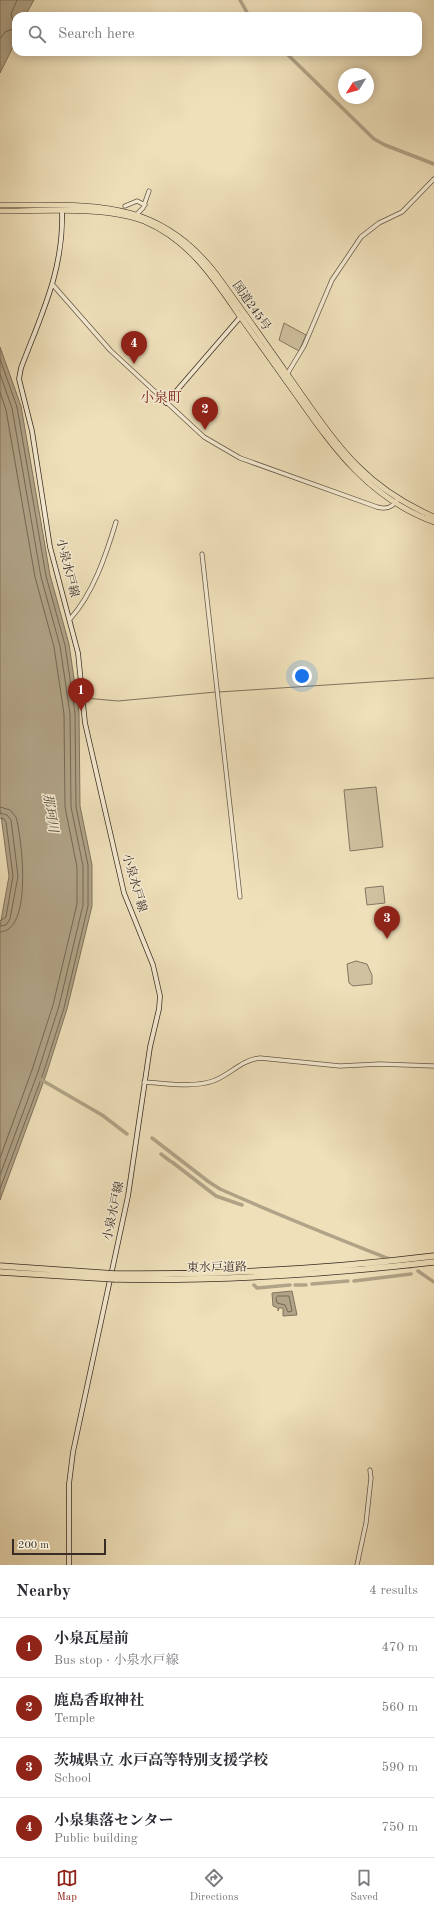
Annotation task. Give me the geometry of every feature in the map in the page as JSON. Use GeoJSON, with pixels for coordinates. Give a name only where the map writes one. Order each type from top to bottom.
{"type":"FeatureCollection","features":[{"type":"Feature","properties":{"kind":"highway","name":"国道245号"},"geometry":{"type":"LineString","coordinates":[[0,205],[43,208],[62,212],[102,212],[135,216]]}},
{"type":"Feature","properties":{"kind":"highway","name":"国道245号"},"geometry":{"type":"LineString","coordinates":[[0,211],[94,206],[135,216],[172,231],[196,251],[216,274],[242,315],[346,455],[375,483],[397,501],[434,522]]}},
{"type":"Feature","properties":{"kind":"highway","name":"国道245号"},"geometry":{"type":"LineString","coordinates":[[397,501],[434,517]]}},
{"type":"Feature","properties":{"kind":"highway","name":"東水戸道路"},"geometry":{"type":"LineString","coordinates":[[0,1266],[88,1273],[200,1274],[307,1270],[434,1256]]}},
{"type":"Feature","properties":{"kind":"highway","name":"東水戸道路"},"geometry":{"type":"LineString","coordinates":[[0,1272],[81,1278],[200,1280],[308,1275],[434,1262]]}},
{"type":"Feature","properties":{"kind":"main road","name":"小泉水戸線"},"geometry":{"type":"LineString","coordinates":[[62,212],[62,239],[53,284],[21,368],[19,379],[32,431],[50,547],[78,653],[85,723],[124,893],[153,965],[160,989],[159,1009],[144,1082],[128,1196],[72,1452],[69,1484],[69,1565]]}},
{"type":"Feature","properties":{"kind":"main road"},"geometry":{"type":"LineString","coordinates":[[166,403],[242,315]]}},
{"type":"Feature","properties":{"kind":"street"},"geometry":{"type":"LineString","coordinates":[[286,376],[304,346],[332,280],[358,242],[379,223],[406,208],[434,179]]}},
{"type":"Feature","properties":{"kind":"street"},"geometry":{"type":"LineString","coordinates":[[135,216],[144,204],[149,191]]}},
{"type":"Feature","properties":{"kind":"street"},"geometry":{"type":"LineString","coordinates":[[125,206],[137,201],[144,204]]}},
{"type":"Feature","properties":{"kind":"street"},"geometry":{"type":"LineString","coordinates":[[53,284],[110,350],[204,437],[240,458],[377,507],[386,509],[397,501]]}},
{"type":"Feature","properties":{"kind":"street"},"geometry":{"type":"LineString","coordinates":[[70,619],[92,586],[108,548],[116,522]]}},
{"type":"Feature","properties":{"kind":"street"},"geometry":{"type":"LineString","coordinates":[[202,554],[240,896]]}},
{"type":"Feature","properties":{"kind":"street"},"geometry":{"type":"LineString","coordinates":[[144,1082],[205,1083],[218,1079],[247,1060],[260,1058],[340,1066],[380,1064],[434,1066]]}},
{"type":"Feature","properties":{"kind":"street"},"geometry":{"type":"LineString","coordinates":[[357,1565],[366,1523],[371,1478],[370,1470]]}},
{"type":"Feature","properties":{"kind":"shaded area"},"geometry":{"type":"Polygon","coordinates":[[[284,323],[306,335],[299,351],[279,340],[284,323]]]}},
{"type":"Feature","properties":{"kind":"shaded area"},"geometry":{"type":"Polygon","coordinates":[[[376,787],[383,847],[350,851],[344,790],[376,787]]]}},
{"type":"Feature","properties":{"kind":"shaded area"},"geometry":{"type":"Polygon","coordinates":[[[383,886],[385,903],[367,905],[365,888],[383,886]]]}},
{"type":"Feature","properties":{"kind":"shaded area"},"geometry":{"type":"Polygon","coordinates":[[[356,961],[367,964],[372,975],[372,984],[353,986],[349,983],[347,964],[356,961]]]}},
{"type":"Feature","properties":{"kind":"water"},"geometry":{"type":"Polygon","coordinates":[[[0,0],[34,0],[27,12],[12,12],[12,49],[0,73],[0,0]]]}},
{"type":"Feature","properties":{"kind":"water","name":"那珂川"},"geometry":{"type":"Polygon","coordinates":[[[0,347],[21,406],[50,575],[69,644],[79,713],[80,806],[92,865],[92,906],[67,1009],[46,1075],[0,1200],[0,926],[9,876],[0,808],[0,347]]]}},
{"type":"Feature","properties":{"kind":"water"},"geometry":{"type":"Polygon","coordinates":[[[292,1291],[297,1315],[283,1316],[283,1308],[279,1308],[278,1311],[278,1308],[273,1306],[272,1293],[292,1291]]]}},
{"type":"Feature","properties":{"kind":"waterway"},"geometry":{"type":"LineString","coordinates":[[240,0],[247,12]]}},
{"type":"Feature","properties":{"kind":"waterway"},"geometry":{"type":"LineString","coordinates":[[289,56],[374,139],[385,145],[434,164]]}},
{"type":"Feature","properties":{"kind":"waterway"},"geometry":{"type":"LineString","coordinates":[[219,692],[434,678]]}},
{"type":"Feature","properties":{"kind":"waterway"},"geometry":{"type":"LineString","coordinates":[[85,698],[118,701],[216,692]]}},
{"type":"Feature","properties":{"kind":"waterway"},"geometry":{"type":"LineString","coordinates":[[40,1079],[102,1115],[127,1134]]}},
{"type":"Feature","properties":{"kind":"waterway"},"geometry":{"type":"LineString","coordinates":[[152,1138],[220,1189],[410,1267]]}},
{"type":"Feature","properties":{"kind":"waterway"},"geometry":{"type":"LineString","coordinates":[[161,1154],[170,1161]]}},
{"type":"Feature","properties":{"kind":"waterway"},"geometry":{"type":"LineString","coordinates":[[172,1162],[216,1196],[242,1205]]}},
{"type":"Feature","properties":{"kind":"waterway"},"geometry":{"type":"LineString","coordinates":[[418,1271],[434,1282]]}},
{"type":"Feature","properties":{"kind":"waterway"},"geometry":{"type":"LineString","coordinates":[[354,1281],[411,1274]]}},
{"type":"Feature","properties":{"kind":"waterway"},"geometry":{"type":"LineString","coordinates":[[312,1284],[348,1281]]}},
{"type":"Feature","properties":{"kind":"waterway"},"geometry":{"type":"LineString","coordinates":[[254,1285],[257,1288],[290,1285]]}},
{"type":"Feature","properties":{"kind":"waterway"},"geometry":{"type":"LineString","coordinates":[[295,1285],[306,1285]]}},
{"type":"Feature","properties":{"kind":"place","name":"小泉集落センター"},"geometry":{"type":"Point","coordinates":[134,364]}},
{"type":"Feature","properties":{"kind":"place","name":"鹿島香取神社"},"geometry":{"type":"Point","coordinates":[205,430]}},
{"type":"Feature","properties":{"kind":"place","name":"小泉瓦屋前"},"geometry":{"type":"Point","coordinates":[81,711]}},
{"type":"Feature","properties":{"kind":"place","name":"茨城県立 水戸高等特別支援学校"},"geometry":{"type":"Point","coordinates":[387,939]}},
{"type":"Feature","properties":{"kind":"district","name":"小泉町"},"geometry":{"type":"Point","coordinates":[161,398]}}]}
